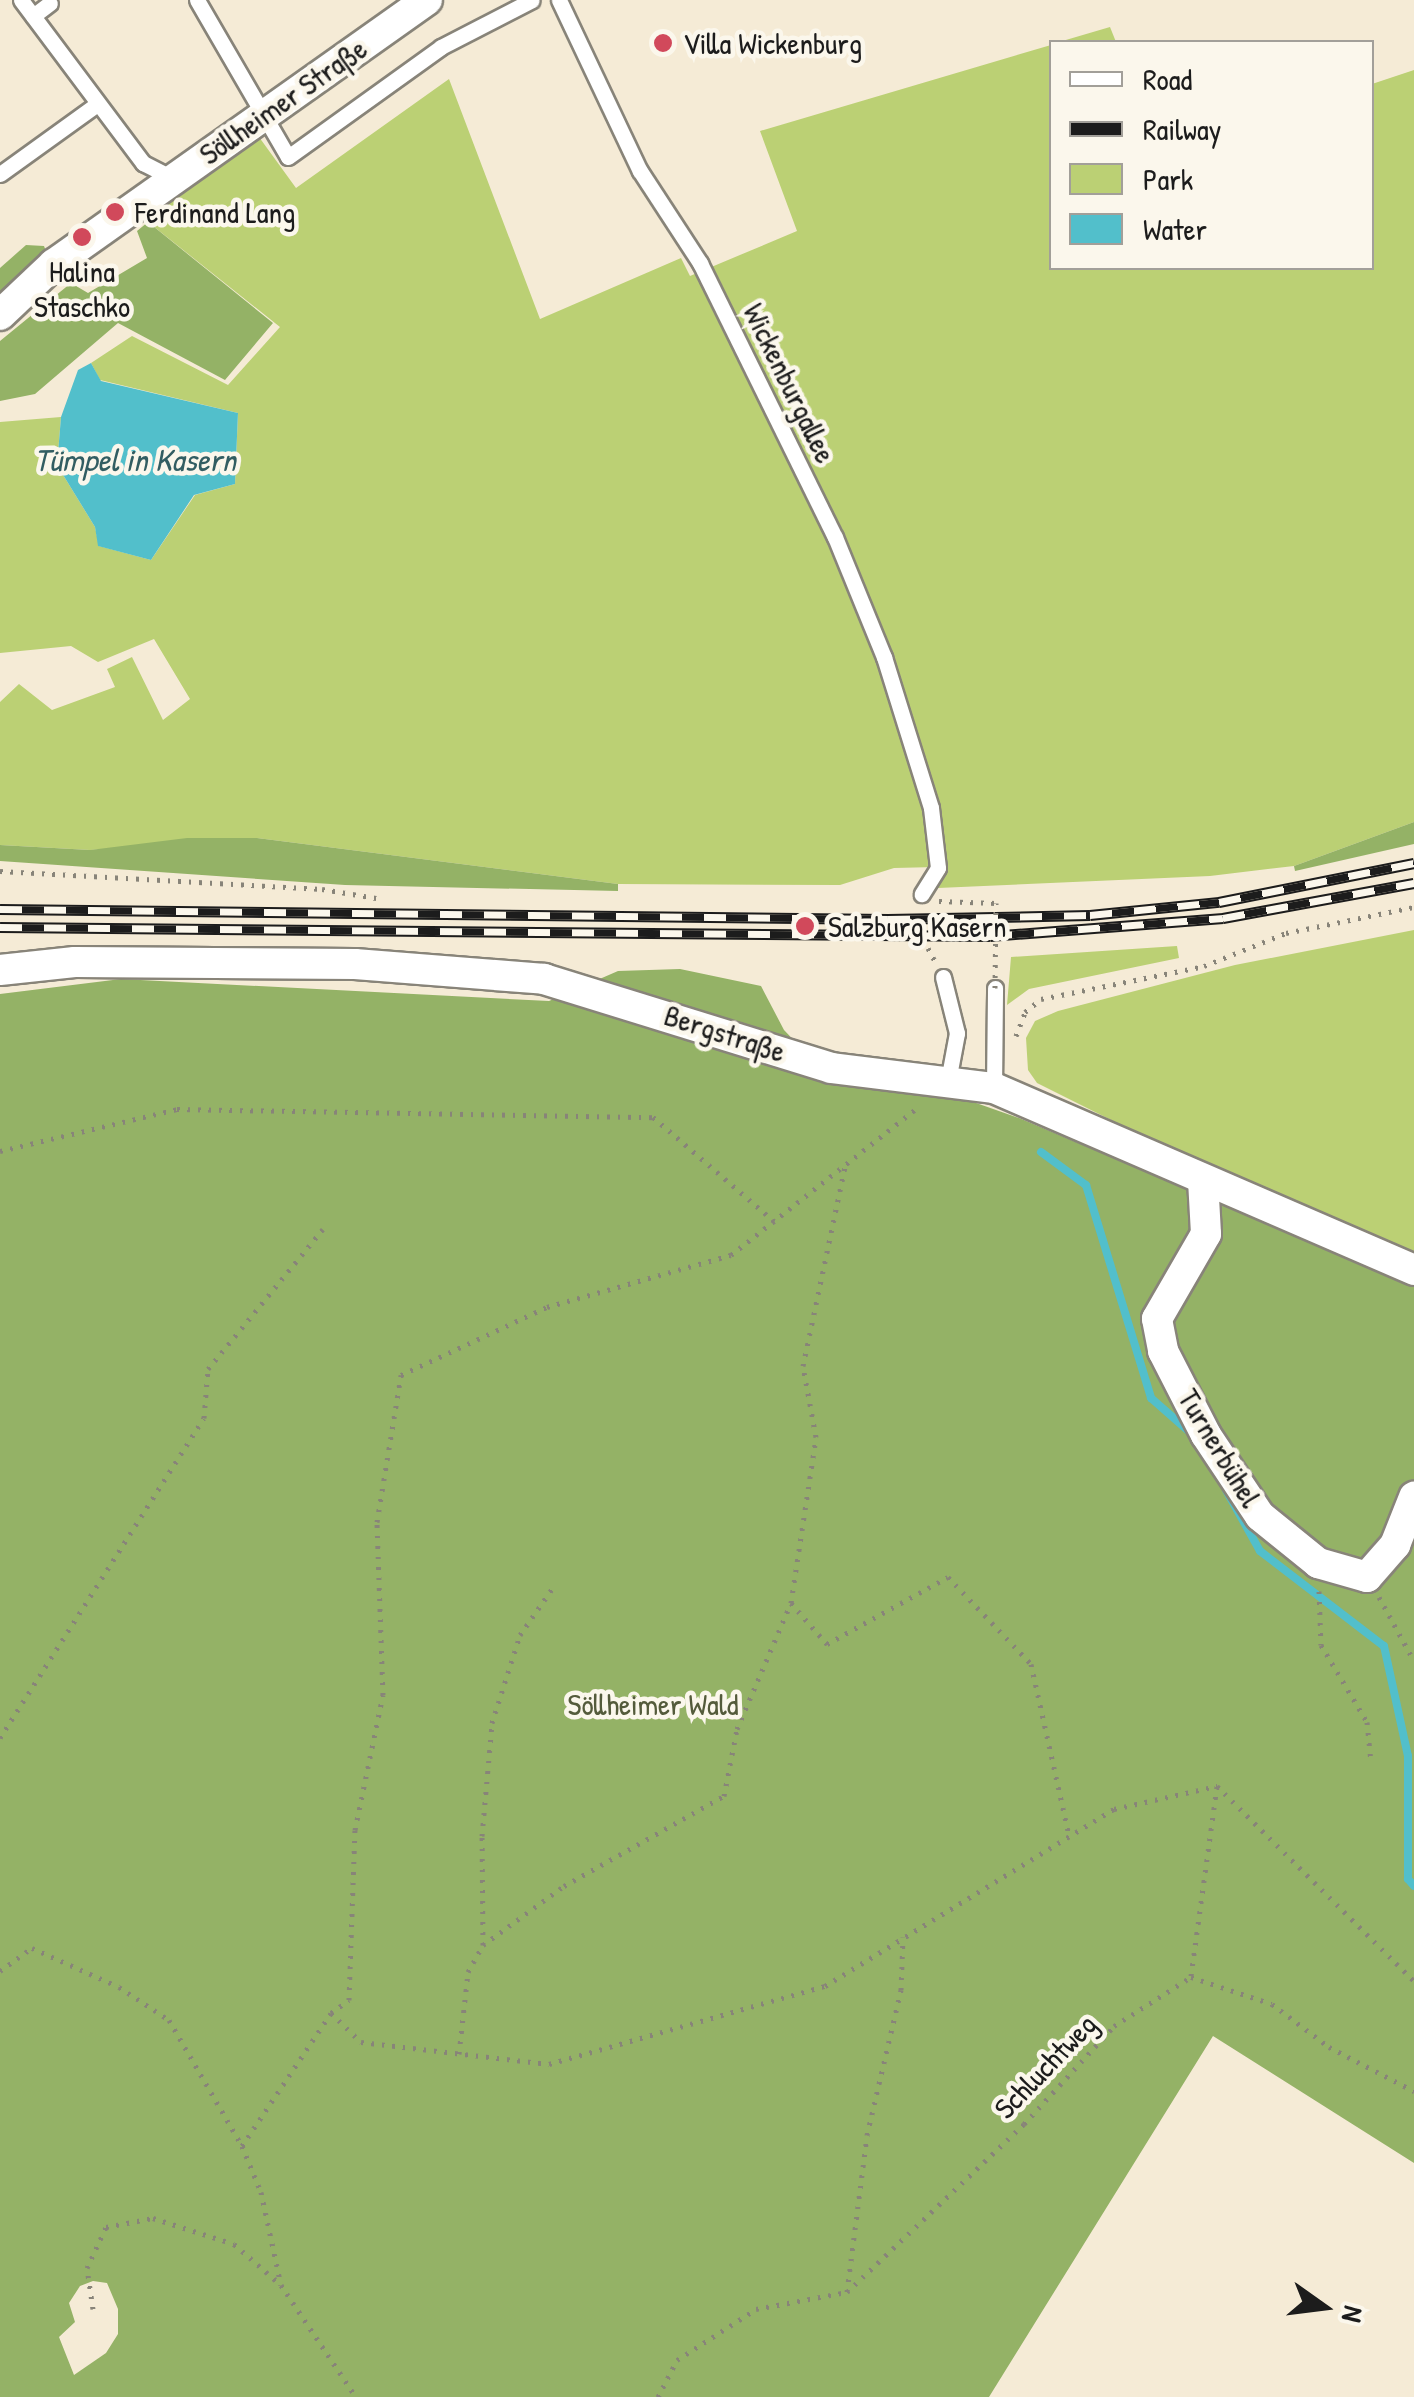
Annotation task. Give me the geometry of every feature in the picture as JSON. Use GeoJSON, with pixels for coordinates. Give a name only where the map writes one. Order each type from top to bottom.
{"type":"FeatureCollection","features":[{"type":"Feature","properties":{"kind":"street","name":"Söllheimer Straße"},"geometry":{"type":"LineString","coordinates":[[0,315],[54,264],[428,0]]}},
{"type":"Feature","properties":{"kind":"street","name":"Bergstraße"},"geometry":{"type":"LineString","coordinates":[[0,970],[75,962],[484,969],[604,993],[832,1068],[994,1088],[1414,1270]]}},
{"type":"Feature","properties":{"kind":"street","name":"Turnerbühel"},"geometry":{"type":"LineString","coordinates":[[1203,1180],[1206,1234],[1156,1319],[1163,1351],[1206,1435],[1260,1516],[1318,1563],[1367,1577]]}},
{"type":"Feature","properties":{"kind":"street"},"geometry":{"type":"LineString","coordinates":[[1367,1577],[1395,1545],[1414,1497]]}},
{"type":"Feature","properties":{"kind":"lane"},"geometry":{"type":"LineString","coordinates":[[22,0],[143,163],[174,178]]}},
{"type":"Feature","properties":{"kind":"lane"},"geometry":{"type":"LineString","coordinates":[[196,0],[259,118],[288,157],[441,47],[532,0]]}},
{"type":"Feature","properties":{"kind":"lane","name":"Wickenburgallee"},"geometry":{"type":"LineString","coordinates":[[559,0],[640,171],[700,263],[835,537],[884,657],[931,808],[938,868],[925,897]]}},
{"type":"Feature","properties":{"kind":"lane"},"geometry":{"type":"LineString","coordinates":[[33,16],[50,4]]}},
{"type":"Feature","properties":{"kind":"lane"},"geometry":{"type":"LineString","coordinates":[[0,174],[97,104]]}},
{"type":"Feature","properties":{"kind":"lane"},"geometry":{"type":"LineString","coordinates":[[943,977],[957,1033],[948,1080]]}},
{"type":"Feature","properties":{"kind":"lane"},"geometry":{"type":"LineString","coordinates":[[994,1088],[995,988]]}},
{"type":"Feature","properties":{"kind":"path"},"geometry":{"type":"LineString","coordinates":[[0,871],[322,889],[376,898]]}},
{"type":"Feature","properties":{"kind":"path"},"geometry":{"type":"LineString","coordinates":[[925,897],[996,903],[995,988]]}},
{"type":"Feature","properties":{"kind":"path"},"geometry":{"type":"LineString","coordinates":[[1014,1040],[1024,1012],[1042,999],[1204,966],[1286,933],[1414,907]]}},
{"type":"Feature","properties":{"kind":"path"},"geometry":{"type":"LineString","coordinates":[[242,2146],[332,2013],[350,2000],[356,1830],[382,1695],[377,1522],[401,1375],[547,1307],[731,1254],[948,1080]]}},
{"type":"Feature","properties":{"kind":"path"},"geometry":{"type":"LineString","coordinates":[[0,1151],[176,1109],[653,1117],[774,1221]]}},
{"type":"Feature","properties":{"kind":"path"},"geometry":{"type":"LineString","coordinates":[[459,2054],[468,1972],[483,1945],[564,1886],[724,1796],[737,1728],[790,1603],[816,1437],[804,1366],[846,1163]]}},
{"type":"Feature","properties":{"kind":"path"},"geometry":{"type":"LineString","coordinates":[[0,1738],[204,1418],[208,1369],[324,1229]]}},
{"type":"Feature","properties":{"kind":"path"},"geometry":{"type":"LineString","coordinates":[[1318,1563],[1321,1645],[1367,1722],[1371,1762]]}},
{"type":"Feature","properties":{"kind":"path"},"geometry":{"type":"LineString","coordinates":[[1367,1577],[1414,1661]]}},
{"type":"Feature","properties":{"kind":"path"},"geometry":{"type":"LineString","coordinates":[[790,1603],[828,1644],[948,1578],[1030,1664],[1069,1836]]}},
{"type":"Feature","properties":{"kind":"path"},"geometry":{"type":"LineString","coordinates":[[483,1945],[482,1836],[492,1723],[520,1635],[552,1589]]}},
{"type":"Feature","properties":{"kind":"path"},"geometry":{"type":"LineString","coordinates":[[332,2013],[361,2042],[548,2064],[825,1986],[1114,1809],[1217,1786]]}},
{"type":"Feature","properties":{"kind":"path"},"geometry":{"type":"LineString","coordinates":[[1217,1786],[1191,1977],[1272,2004],[1328,2047],[1414,2091]]}},
{"type":"Feature","properties":{"kind":"path"},"geometry":{"type":"LineString","coordinates":[[1217,1786],[1414,1981]]}},
{"type":"Feature","properties":{"kind":"path"},"geometry":{"type":"LineString","coordinates":[[658,2397],[676,2360],[756,2310],[848,2292],[868,2134],[901,1990],[903,1937]]}},
{"type":"Feature","properties":{"kind":"path"},"geometry":{"type":"LineString","coordinates":[[0,1971],[32,1948],[119,1987],[169,2020],[242,2146],[261,2192],[281,2286]]}},
{"type":"Feature","properties":{"kind":"path","name":"Schluchtweg"},"geometry":{"type":"LineString","coordinates":[[848,2292],[1024,2124],[1114,2026],[1191,1977]]}},
{"type":"Feature","properties":{"kind":"path"},"geometry":{"type":"LineString","coordinates":[[93,2308],[87,2268],[106,2227],[153,2218],[234,2244],[281,2286],[356,2397]]}},
{"type":"Feature","properties":{"kind":"green space"},"geometry":{"type":"Polygon","coordinates":[[[1110,27],[1115,40],[1066,40],[1110,27]]]}},
{"type":"Feature","properties":{"kind":"green space"},"geometry":{"type":"Polygon","coordinates":[[[1049,46],[1049,270],[1374,270],[1374,83],[1414,70],[1414,822],[1294,866],[1210,876],[938,888],[936,867],[894,868],[840,885],[618,884],[257,838],[90,850],[0,845],[0,702],[19,684],[52,710],[115,687],[107,669],[132,657],[163,720],[190,699],[154,639],[98,662],[71,646],[0,653],[0,422],[61,417],[57,465],[95,527],[99,546],[151,560],[195,495],[235,484],[238,413],[100,380],[91,363],[132,336],[228,385],[280,327],[148,222],[153,211],[259,137],[296,188],[449,79],[540,319],[681,258],[690,276],[797,231],[760,131],[1049,46]]]}},
{"type":"Feature","properties":{"kind":"green space"},"geometry":{"type":"Polygon","coordinates":[[[148,222],[273,323],[225,380],[118,323],[35,394],[0,401],[0,341],[71,283],[88,293],[147,258],[137,231],[148,222]]]}},
{"type":"Feature","properties":{"kind":"green space"},"geometry":{"type":"Polygon","coordinates":[[[26,245],[44,246],[49,259],[0,300],[0,268],[26,245]]]}},
{"type":"Feature","properties":{"kind":"green space"},"geometry":{"type":"Polygon","coordinates":[[[1414,822],[1414,844],[1295,871],[1294,866],[1414,822]]]}},
{"type":"Feature","properties":{"kind":"green space"},"geometry":{"type":"Polygon","coordinates":[[[187,838],[257,838],[618,884],[618,891],[345,885],[0,861],[0,845],[90,850],[187,838]]]}},
{"type":"Feature","properties":{"kind":"green space"},"geometry":{"type":"Polygon","coordinates":[[[1414,930],[1414,1253],[1151,1140],[1037,1083],[1028,1070],[1026,1038],[1035,1021],[1058,1011],[1235,965],[1414,930]]]}},
{"type":"Feature","properties":{"kind":"green space"},"geometry":{"type":"Polygon","coordinates":[[[1177,946],[1179,958],[1029,989],[1007,1005],[1011,957],[1177,946]]]}},
{"type":"Feature","properties":{"kind":"green space","name":"Söllheimer Wald"},"geometry":{"type":"Polygon","coordinates":[[[680,969],[761,986],[784,1030],[828,1076],[928,1086],[1019,1118],[1414,1285],[1414,2163],[1213,2036],[989,2397],[0,2397],[0,994],[121,979],[549,1001],[618,971],[680,969]],[[93,2281],[80,2286],[69,2303],[75,2322],[59,2337],[74,2375],[106,2353],[118,2334],[118,2309],[107,2283],[93,2281]]]}},
{"type":"Feature","properties":{"kind":"water","name":"Tümpel in Kasern"},"geometry":{"type":"Polygon","coordinates":[[[91,363],[101,381],[238,413],[235,484],[194,495],[151,560],[98,546],[95,527],[57,465],[61,417],[78,370],[91,363]]]}},
{"type":"Feature","properties":{"kind":"waterway"},"geometry":{"type":"LineString","coordinates":[[1041,1152],[1086,1185],[1151,1398],[1193,1435]]}},
{"type":"Feature","properties":{"kind":"waterway"},"geometry":{"type":"LineString","coordinates":[[1226,1490],[1260,1551],[1384,1646],[1408,1756],[1408,1879],[1414,1886]]}},
{"type":"Feature","properties":{"kind":"railway"},"geometry":{"type":"LineString","coordinates":[[0,909],[888,919],[1090,915],[1219,902],[1414,863]]}},
{"type":"Feature","properties":{"kind":"railway"},"geometry":{"type":"LineString","coordinates":[[0,927],[990,936],[1223,918],[1414,883]]}},
{"type":"Feature","properties":{"kind":"place","name":"Villa Wickenburg"},"geometry":{"type":"Point","coordinates":[663,43]}},
{"type":"Feature","properties":{"kind":"place","name":"Ferdinand Lang"},"geometry":{"type":"Point","coordinates":[115,212]}},
{"type":"Feature","properties":{"kind":"place","name":"Halina Staschko"},"geometry":{"type":"Point","coordinates":[82,237]}},
{"type":"Feature","properties":{"kind":"place","name":"Salzburg Kasern"},"geometry":{"type":"Point","coordinates":[805,926]}}]}
